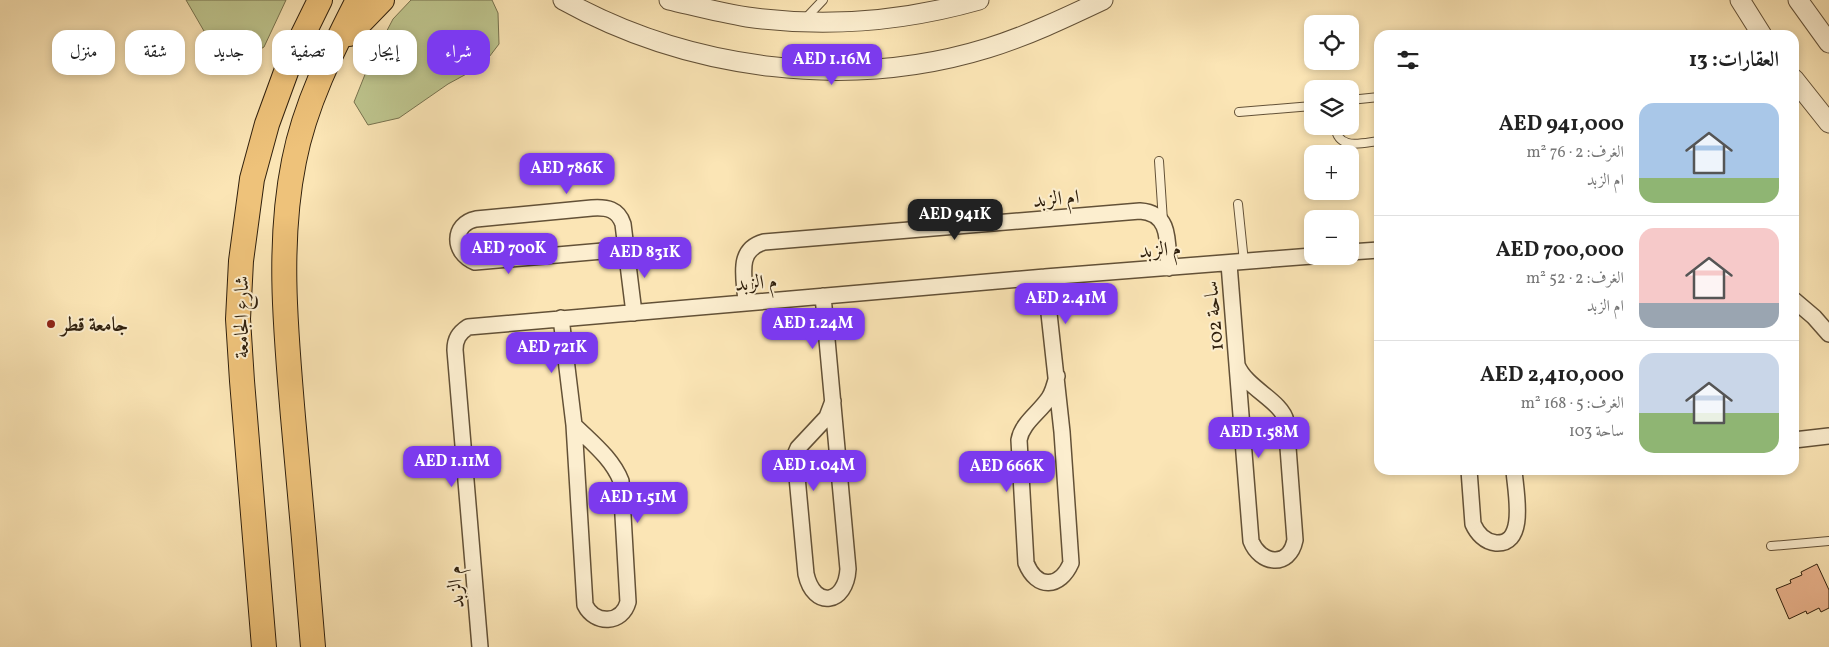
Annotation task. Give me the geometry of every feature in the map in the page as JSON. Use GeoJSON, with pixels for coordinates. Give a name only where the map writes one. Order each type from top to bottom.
{"type":"FeatureCollection","features":[{"type":"Feature","properties":{"kind":"main road"},"geometry":{"type":"LineString","coordinates":[[302,30],[302,17],[306,0]]}},
{"type":"Feature","properties":{"kind":"main road","name":"شارع الجامعة"},"geometry":{"type":"LineString","coordinates":[[305,30],[320,0]]}},
{"type":"Feature","properties":{"kind":"main road"},"geometry":{"type":"LineString","coordinates":[[343,30],[358,0]]}},
{"type":"Feature","properties":{"kind":"main road"},"geometry":{"type":"LineString","coordinates":[[343,41],[382,0]]}},
{"type":"Feature","properties":{"kind":"main road","name":"شارع الجامعة"},"geometry":{"type":"LineString","coordinates":[[264,647],[242,381],[238,319],[239,287],[245,222],[252,179],[267,124],[285,75]]}},
{"type":"Feature","properties":{"kind":"main road"},"geometry":{"type":"LineString","coordinates":[[313,647],[286,322],[284,236],[294,160],[312,99],[322,75]]}},
{"type":"Feature","properties":{"kind":"street"},"geometry":{"type":"LineString","coordinates":[[563,0],[616,27],[709,56],[766,66],[828,70],[887,67],[961,55],[1013,40],[1065,19],[1103,0]]}},
{"type":"Feature","properties":{"kind":"street"},"geometry":{"type":"LineString","coordinates":[[669,0],[748,17],[802,22],[857,21],[917,14],[979,0]]}},
{"type":"Feature","properties":{"kind":"street"},"geometry":{"type":"LineString","coordinates":[[1740,0],[1759,30]]}},
{"type":"Feature","properties":{"kind":"street"},"geometry":{"type":"LineString","coordinates":[[1798,0],[1829,43]]}},
{"type":"Feature","properties":{"kind":"street"},"geometry":{"type":"LineString","coordinates":[[1799,85],[1829,123]]}},
{"type":"Feature","properties":{"kind":"street"},"geometry":{"type":"LineString","coordinates":[[626,249],[475,262],[468,260],[460,252],[458,239],[462,227],[470,220],[604,207],[618,213],[621,218],[626,249],[634,312]]}},
{"type":"Feature","properties":{"kind":"street","name":"ام الزبد"},"geometry":{"type":"LineString","coordinates":[[746,303],[744,260],[756,244],[764,242],[1140,211],[1154,214],[1163,221]]}},
{"type":"Feature","properties":{"kind":"street"},"geometry":{"type":"LineString","coordinates":[[1163,221],[1169,268]]}},
{"type":"Feature","properties":{"kind":"street"},"geometry":{"type":"LineString","coordinates":[[1359,251],[1374,250]]}},
{"type":"Feature","properties":{"kind":"street","name":"م الزبد"},"geometry":{"type":"LineString","coordinates":[[480,647],[455,342],[462,331],[468,327],[1304,257]]}},
{"type":"Feature","properties":{"kind":"street","name":"ساحة 102"},"geometry":{"type":"LineString","coordinates":[[1236,263],[1237,366],[1251,540],[1258,553],[1263,557],[1278,560],[1286,557],[1293,548],[1295,540],[1285,416],[1244,378],[1237,366]]}},
{"type":"Feature","properties":{"kind":"street"},"geometry":{"type":"LineString","coordinates":[[1045,277],[1057,376],[1071,563],[1062,577],[1055,582],[1048,582],[1034,576],[1026,563],[1019,440],[1023,429],[1048,399],[1057,376]]}},
{"type":"Feature","properties":{"kind":"street"},"geometry":{"type":"LineString","coordinates":[[823,296],[833,401],[848,569],[844,588],[838,594],[829,598],[812,592],[808,585],[795,455],[802,442],[827,417],[833,401]]}},
{"type":"Feature","properties":{"kind":"street"},"geometry":{"type":"LineString","coordinates":[[1799,304],[1819,322],[1829,334]]}},
{"type":"Feature","properties":{"kind":"street"},"geometry":{"type":"LineString","coordinates":[[561,318],[574,425],[585,605],[593,616],[608,620],[616,618],[626,610],[628,602],[620,481],[609,460],[574,425]]}},
{"type":"Feature","properties":{"kind":"street"},"geometry":{"type":"LineString","coordinates":[[1799,439],[1829,436]]}},
{"type":"Feature","properties":{"kind":"street"},"geometry":{"type":"LineString","coordinates":[[1469,475],[1473,524],[1476,531],[1486,540],[1498,543],[1508,540],[1518,523],[1514,475]]}},
{"type":"Feature","properties":{"kind":"lane"},"geometry":{"type":"LineString","coordinates":[[802,22],[823,0]]}},
{"type":"Feature","properties":{"kind":"lane"},"geometry":{"type":"LineString","coordinates":[[917,14],[936,0]]}},
{"type":"Feature","properties":{"kind":"lane"},"geometry":{"type":"LineString","coordinates":[[1359,99],[1374,98]]}},
{"type":"Feature","properties":{"kind":"lane"},"geometry":{"type":"LineString","coordinates":[[1239,112],[1304,107]]}},
{"type":"Feature","properties":{"kind":"lane"},"geometry":{"type":"LineString","coordinates":[[1337,135],[1341,141],[1352,144],[1374,142]]}},
{"type":"Feature","properties":{"kind":"lane"},"geometry":{"type":"LineString","coordinates":[[1159,162],[1163,221]]}},
{"type":"Feature","properties":{"kind":"lane"},"geometry":{"type":"LineString","coordinates":[[1236,263],[1238,204]]}},
{"type":"Feature","properties":{"kind":"lane"},"geometry":{"type":"LineString","coordinates":[[1771,546],[1829,541]]}},
{"type":"Feature","properties":{"kind":"green space"},"geometry":{"type":"Polygon","coordinates":[[[186,0],[286,0],[262,48],[262,30],[203,30],[186,0]]]}},
{"type":"Feature","properties":{"kind":"green space"},"geometry":{"type":"Polygon","coordinates":[[[411,0],[492,0],[498,13],[499,44],[490,56],[490,30],[427,30],[427,75],[465,75],[448,84],[399,118],[368,125],[354,102],[365,75],[417,75],[417,30],[387,30],[393,19],[411,0]]]}},
{"type":"Feature","properties":{"kind":"building"},"geometry":{"type":"Polygon","coordinates":[[[1817,564],[1829,590],[1829,608],[1821,612],[1819,608],[1807,614],[1806,611],[1789,619],[1776,589],[1791,583],[1790,580],[1802,575],[1801,572],[1817,564]]]}},
{"type":"Feature","properties":{"kind":"place","name":"جامعة قطر"},"geometry":{"type":"Point","coordinates":[51,324]}}]}
